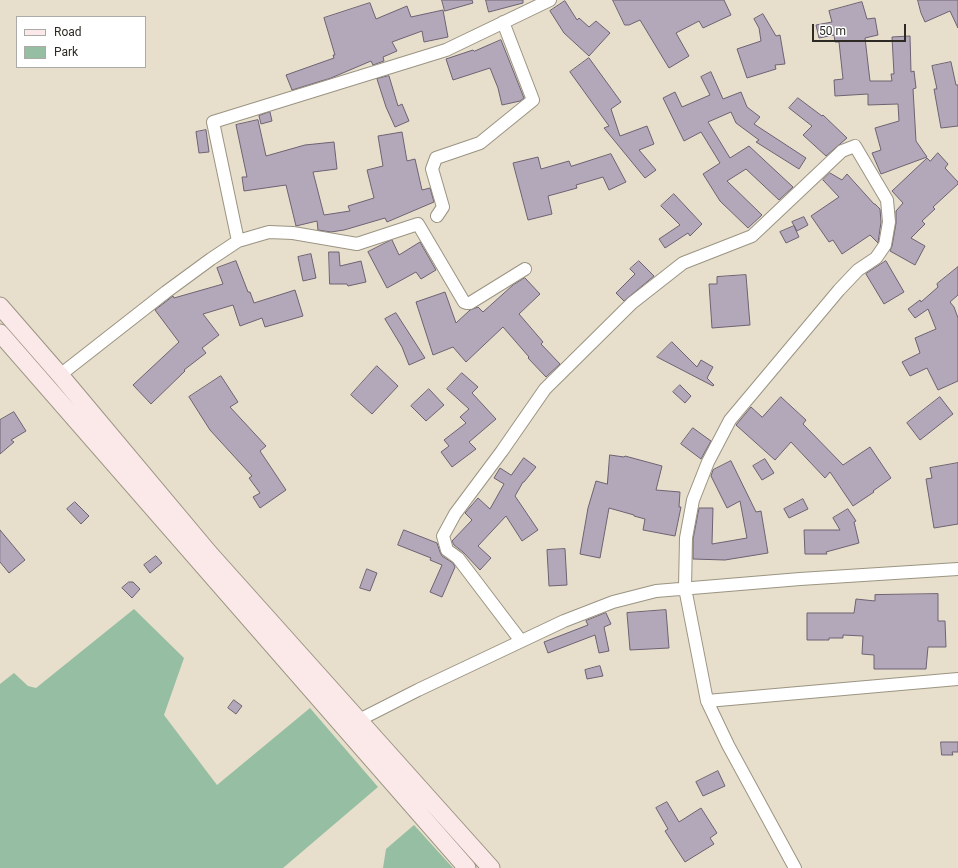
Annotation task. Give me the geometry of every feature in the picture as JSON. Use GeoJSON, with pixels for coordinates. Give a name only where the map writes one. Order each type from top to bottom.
{"type":"FeatureCollection","features":[{"type":"Feature","properties":{"kind":"main road"},"geometry":{"type":"LineString","coordinates":[[0,306],[60,375],[352,725],[467,868]]}},
{"type":"Feature","properties":{"kind":"main road"},"geometry":{"type":"LineString","coordinates":[[0,333],[352,725],[491,868]]}},
{"type":"Feature","properties":{"kind":"street"},"geometry":{"type":"LineString","coordinates":[[238,241],[213,122],[446,50],[550,0]]}},
{"type":"Feature","properties":{"kind":"street"},"geometry":{"type":"LineString","coordinates":[[437,216],[443,207],[432,169],[436,158],[480,143],[533,100],[503,22]]}},
{"type":"Feature","properties":{"kind":"street"},"geometry":{"type":"LineString","coordinates":[[521,640],[458,558],[447,550],[443,536],[455,514],[502,451],[545,389],[632,303],[683,264],[752,236],[842,151],[855,146],[887,200],[889,222],[885,244],[876,258],[858,270],[839,290],[730,420],[708,462],[693,500],[686,538],[685,588],[706,701],[728,745],[795,868]]}},
{"type":"Feature","properties":{"kind":"street"},"geometry":{"type":"LineString","coordinates":[[60,375],[166,292],[211,259],[238,241],[269,232],[293,233],[357,244],[418,224],[464,302],[467,303],[470,303],[524,269]]}},
{"type":"Feature","properties":{"kind":"street"},"geometry":{"type":"LineString","coordinates":[[352,725],[521,640],[564,620],[613,602],[656,591],[685,588],[958,569]]}},
{"type":"Feature","properties":{"kind":"street"},"geometry":{"type":"LineString","coordinates":[[706,701],[958,679]]}},
{"type":"Feature","properties":{"kind":"green space"},"geometry":{"type":"Polygon","coordinates":[[[134,609],[184,658],[164,715],[217,785],[310,708],[378,787],[283,868],[0,868],[0,684],[14,673],[28,686],[36,688],[134,609]]]}},
{"type":"Feature","properties":{"kind":"green space"},"geometry":{"type":"Polygon","coordinates":[[[414,825],[453,868],[383,868],[386,849],[414,825]]]}},
{"type":"Feature","properties":{"kind":"building"},"geometry":{"type":"Polygon","coordinates":[[[442,0],[472,0],[473,3],[445,11],[442,0]]]}},
{"type":"Feature","properties":{"kind":"building"},"geometry":{"type":"Polygon","coordinates":[[[486,0],[523,0],[523,3],[489,12],[486,0]]]}},
{"type":"Feature","properties":{"kind":"building"},"geometry":{"type":"Polygon","coordinates":[[[613,0],[724,0],[731,15],[703,28],[699,21],[676,33],[689,56],[669,68],[640,20],[629,25],[625,25],[613,0]]]}},
{"type":"Feature","properties":{"kind":"building"},"geometry":{"type":"Polygon","coordinates":[[[918,0],[958,0],[958,28],[950,11],[925,22],[918,0]]]}},
{"type":"Feature","properties":{"kind":"building"},"geometry":{"type":"Polygon","coordinates":[[[565,1],[577,20],[579,18],[589,27],[596,21],[610,33],[589,56],[564,33],[550,11],[565,1]]]}},
{"type":"Feature","properties":{"kind":"building"},"geometry":{"type":"Polygon","coordinates":[[[862,2],[867,19],[875,18],[878,35],[865,38],[870,81],[892,81],[891,74],[894,74],[892,37],[910,36],[911,72],[914,71],[916,88],[913,89],[916,141],[927,157],[881,174],[872,153],[881,150],[875,128],[899,121],[898,104],[868,105],[868,94],[835,96],[834,80],[843,79],[839,42],[835,42],[834,35],[819,38],[816,25],[832,22],[829,11],[862,2]]]}},
{"type":"Feature","properties":{"kind":"building"},"geometry":{"type":"Polygon","coordinates":[[[370,3],[376,19],[407,6],[411,17],[443,10],[448,37],[424,42],[422,31],[392,42],[397,51],[383,57],[384,61],[373,65],[371,61],[331,78],[292,90],[286,75],[334,58],[333,55],[335,55],[324,18],[370,3]]]}},
{"type":"Feature","properties":{"kind":"building"},"geometry":{"type":"Polygon","coordinates":[[[763,14],[776,36],[780,35],[785,64],[775,65],[776,69],[747,78],[737,49],[761,41],[759,28],[754,19],[763,14]]]}},
{"type":"Feature","properties":{"kind":"building"},"geometry":{"type":"Polygon","coordinates":[[[501,40],[524,98],[520,101],[502,105],[498,88],[490,68],[453,80],[446,59],[473,50],[474,51],[501,40]]]}},
{"type":"Feature","properties":{"kind":"building"},"geometry":{"type":"Polygon","coordinates":[[[589,58],[621,102],[611,109],[620,136],[647,126],[654,144],[639,150],[656,170],[645,178],[604,128],[609,126],[570,72],[589,58]]]}},
{"type":"Feature","properties":{"kind":"building"},"geometry":{"type":"Polygon","coordinates":[[[951,62],[956,85],[958,85],[958,126],[941,128],[934,89],[937,89],[932,66],[951,62]]]}},
{"type":"Feature","properties":{"kind":"building"},"geometry":{"type":"Polygon","coordinates":[[[711,72],[723,99],[741,92],[747,107],[760,117],[754,124],[806,158],[799,169],[756,142],[759,140],[736,123],[731,112],[708,122],[730,158],[749,146],[793,187],[779,200],[746,169],[727,181],[762,215],[748,228],[720,201],[703,174],[720,163],[701,132],[684,141],[663,98],[675,92],[682,107],[710,95],[701,77],[711,72]]]}},
{"type":"Feature","properties":{"kind":"building"},"geometry":{"type":"Polygon","coordinates":[[[389,76],[398,106],[402,104],[409,121],[395,127],[386,107],[377,79],[389,76]]]}},
{"type":"Feature","properties":{"kind":"building"},"geometry":{"type":"Polygon","coordinates":[[[798,98],[822,116],[823,115],[847,138],[826,156],[803,135],[812,126],[789,108],[798,98]]]}},
{"type":"Feature","properties":{"kind":"building"},"geometry":{"type":"Polygon","coordinates":[[[270,112],[272,121],[261,124],[259,116],[270,112]]]}},
{"type":"Feature","properties":{"kind":"building"},"geometry":{"type":"Polygon","coordinates":[[[258,120],[266,156],[305,145],[334,142],[337,169],[313,172],[324,215],[350,211],[348,206],[374,198],[367,170],[383,166],[378,136],[402,132],[407,161],[415,159],[422,190],[430,188],[434,202],[387,222],[385,218],[344,230],[331,232],[318,230],[317,221],[296,226],[286,185],[244,191],[242,177],[247,177],[236,125],[258,120]]]}},
{"type":"Feature","properties":{"kind":"building"},"geometry":{"type":"Polygon","coordinates":[[[206,130],[209,152],[199,153],[196,132],[206,130]]]}},
{"type":"Feature","properties":{"kind":"building"},"geometry":{"type":"Polygon","coordinates":[[[938,153],[948,164],[945,168],[958,182],[958,184],[933,207],[935,209],[922,221],[925,224],[911,238],[925,246],[915,265],[890,251],[896,223],[896,211],[903,203],[892,191],[927,158],[930,161],[938,153]]]}},
{"type":"Feature","properties":{"kind":"building"},"geometry":{"type":"Polygon","coordinates":[[[611,154],[626,182],[609,190],[603,177],[576,185],[577,188],[548,196],[552,214],[528,220],[513,163],[538,157],[541,169],[569,161],[571,166],[611,154]]]}},
{"type":"Feature","properties":{"kind":"building"},"geometry":{"type":"Polygon","coordinates":[[[830,173],[842,180],[847,174],[880,209],[881,222],[878,243],[870,235],[842,254],[833,240],[829,242],[811,216],[839,197],[823,180],[830,173]]]}},
{"type":"Feature","properties":{"kind":"building"},"geometry":{"type":"Polygon","coordinates":[[[674,194],[702,224],[690,236],[688,233],[665,248],[659,239],[680,225],[661,206],[674,194]]]}},
{"type":"Feature","properties":{"kind":"building"},"geometry":{"type":"Polygon","coordinates":[[[804,217],[808,225],[797,231],[792,222],[804,217]]]}},
{"type":"Feature","properties":{"kind":"building"},"geometry":{"type":"Polygon","coordinates":[[[794,226],[799,237],[786,243],[780,232],[794,226]]]}},
{"type":"Feature","properties":{"kind":"building"},"geometry":{"type":"Polygon","coordinates":[[[392,240],[399,255],[420,242],[436,270],[421,279],[416,272],[387,288],[368,252],[392,240]]]}},
{"type":"Feature","properties":{"kind":"building"},"geometry":{"type":"Polygon","coordinates":[[[329,252],[339,252],[340,266],[361,261],[366,282],[348,286],[347,284],[330,284],[329,252]]]}},
{"type":"Feature","properties":{"kind":"building"},"geometry":{"type":"Polygon","coordinates":[[[311,254],[316,278],[303,281],[298,257],[311,254]]]}},
{"type":"Feature","properties":{"kind":"building"},"geometry":{"type":"Polygon","coordinates":[[[236,261],[254,303],[295,290],[303,316],[265,327],[262,318],[240,326],[233,305],[203,314],[219,335],[202,348],[206,353],[184,370],[185,371],[151,404],[133,385],[179,342],[155,310],[173,296],[174,298],[223,284],[217,268],[236,261]]]}},
{"type":"Feature","properties":{"kind":"building"},"geometry":{"type":"Polygon","coordinates":[[[639,261],[654,276],[624,301],[616,293],[635,274],[630,269],[639,261]]]}},
{"type":"Feature","properties":{"kind":"building"},"geometry":{"type":"Polygon","coordinates":[[[886,261],[904,292],[884,304],[866,274],[886,261]]]}},
{"type":"Feature","properties":{"kind":"building"},"geometry":{"type":"Polygon","coordinates":[[[958,267],[958,295],[950,302],[954,307],[958,318],[958,381],[938,390],[927,368],[910,376],[902,362],[920,353],[915,338],[936,329],[928,309],[915,318],[908,309],[920,300],[921,302],[938,287],[937,284],[958,267]]]}},
{"type":"Feature","properties":{"kind":"building"},"geometry":{"type":"Polygon","coordinates":[[[746,275],[750,325],[712,328],[709,284],[717,284],[717,277],[746,275]]]}},
{"type":"Feature","properties":{"kind":"building"},"geometry":{"type":"Polygon","coordinates":[[[525,278],[540,294],[519,314],[543,342],[541,344],[560,364],[546,377],[528,358],[529,357],[503,327],[466,362],[453,347],[433,355],[416,302],[445,292],[456,323],[470,310],[478,307],[483,312],[513,285],[525,278]]]}},
{"type":"Feature","properties":{"kind":"building"},"geometry":{"type":"Polygon","coordinates":[[[396,313],[425,358],[409,365],[402,347],[385,319],[396,313]]]}},
{"type":"Feature","properties":{"kind":"building"},"geometry":{"type":"Polygon","coordinates":[[[672,342],[697,367],[701,360],[713,367],[707,378],[714,385],[713,386],[657,357],[672,342]]]}},
{"type":"Feature","properties":{"kind":"building"},"geometry":{"type":"Polygon","coordinates":[[[377,366],[398,386],[372,414],[351,395],[377,366]]]}},
{"type":"Feature","properties":{"kind":"building"},"geometry":{"type":"Polygon","coordinates":[[[462,373],[478,387],[472,393],[496,419],[469,442],[476,449],[452,467],[441,452],[449,446],[444,440],[466,423],[460,417],[469,409],[447,389],[462,373]]]}},
{"type":"Feature","properties":{"kind":"building"},"geometry":{"type":"Polygon","coordinates":[[[221,376],[238,402],[230,407],[266,446],[260,451],[286,490],[260,508],[253,497],[260,493],[249,478],[252,476],[210,430],[189,397],[221,376]]]}},
{"type":"Feature","properties":{"kind":"building"},"geometry":{"type":"Polygon","coordinates":[[[680,385],[691,396],[685,403],[673,392],[680,385]]]}},
{"type":"Feature","properties":{"kind":"building"},"geometry":{"type":"Polygon","coordinates":[[[429,389],[444,405],[426,421],[411,406],[429,389]]]}},
{"type":"Feature","properties":{"kind":"building"},"geometry":{"type":"Polygon","coordinates":[[[781,397],[806,420],[803,424],[843,465],[870,447],[891,478],[853,506],[830,472],[825,478],[791,442],[775,460],[736,425],[751,407],[762,417],[781,397]]]}},
{"type":"Feature","properties":{"kind":"building"},"geometry":{"type":"Polygon","coordinates":[[[940,397],[953,414],[920,440],[907,423],[940,397]]]}},
{"type":"Feature","properties":{"kind":"building"},"geometry":{"type":"Polygon","coordinates":[[[14,412],[26,431],[11,440],[14,442],[0,454],[0,420],[14,412]]]}},
{"type":"Feature","properties":{"kind":"building"},"geometry":{"type":"Polygon","coordinates":[[[693,428],[711,441],[701,459],[681,444],[693,428]]]}},
{"type":"Feature","properties":{"kind":"building"},"geometry":{"type":"Polygon","coordinates":[[[610,455],[625,456],[662,466],[656,490],[680,492],[679,507],[681,507],[675,536],[643,530],[645,519],[609,508],[600,558],[580,554],[588,508],[596,481],[607,484],[610,455]]]}},
{"type":"Feature","properties":{"kind":"building"},"geometry":{"type":"Polygon","coordinates":[[[524,458],[536,467],[523,482],[515,496],[538,530],[522,541],[506,516],[478,546],[491,558],[480,570],[454,545],[452,541],[472,520],[465,513],[478,498],[490,509],[504,484],[494,478],[500,468],[511,475],[524,458]]]}},
{"type":"Feature","properties":{"kind":"building"},"geometry":{"type":"Polygon","coordinates":[[[765,459],[774,473],[762,480],[753,466],[765,459]]]}},
{"type":"Feature","properties":{"kind":"building"},"geometry":{"type":"Polygon","coordinates":[[[731,461],[756,512],[761,511],[768,553],[725,560],[693,559],[693,539],[699,508],[713,508],[712,544],[747,538],[740,501],[727,508],[711,476],[713,470],[731,461]]]}},
{"type":"Feature","properties":{"kind":"building"},"geometry":{"type":"Polygon","coordinates":[[[958,463],[958,524],[934,528],[926,479],[932,478],[930,468],[958,463]]]}},
{"type":"Feature","properties":{"kind":"building"},"geometry":{"type":"Polygon","coordinates":[[[803,499],[808,509],[789,518],[784,509],[803,499]]]}},
{"type":"Feature","properties":{"kind":"building"},"geometry":{"type":"Polygon","coordinates":[[[75,502],[89,516],[81,524],[67,509],[75,502]]]}},
{"type":"Feature","properties":{"kind":"building"},"geometry":{"type":"Polygon","coordinates":[[[848,509],[856,521],[854,522],[859,543],[826,552],[827,554],[805,554],[804,530],[840,530],[833,518],[848,509]]]}},
{"type":"Feature","properties":{"kind":"building"},"geometry":{"type":"Polygon","coordinates":[[[0,530],[25,560],[9,573],[0,562],[0,530]]]}},
{"type":"Feature","properties":{"kind":"building"},"geometry":{"type":"Polygon","coordinates":[[[404,530],[437,543],[442,556],[453,563],[455,567],[442,597],[430,592],[442,565],[430,560],[431,558],[398,545],[404,530]]]}},
{"type":"Feature","properties":{"kind":"building"},"geometry":{"type":"Polygon","coordinates":[[[565,549],[567,585],[549,586],[547,550],[565,549]]]}},
{"type":"Feature","properties":{"kind":"building"},"geometry":{"type":"Polygon","coordinates":[[[156,556],[162,563],[150,573],[144,565],[156,556]]]}},
{"type":"Feature","properties":{"kind":"building"},"geometry":{"type":"Polygon","coordinates":[[[367,569],[377,573],[370,591],[360,588],[367,569]]]}},
{"type":"Feature","properties":{"kind":"building"},"geometry":{"type":"Polygon","coordinates":[[[129,582],[133,582],[140,589],[132,598],[122,588],[129,582]]]}},
{"type":"Feature","properties":{"kind":"building"},"geometry":{"type":"Polygon","coordinates":[[[938,594],[938,621],[945,621],[946,647],[928,647],[926,669],[874,669],[874,655],[862,654],[863,636],[843,635],[843,638],[829,638],[829,640],[807,640],[807,613],[854,613],[856,599],[875,601],[875,595],[938,594]]]}},
{"type":"Feature","properties":{"kind":"building"},"geometry":{"type":"Polygon","coordinates":[[[666,610],[669,648],[630,650],[627,613],[666,610]]]}},
{"type":"Feature","properties":{"kind":"building"},"geometry":{"type":"Polygon","coordinates":[[[606,613],[611,624],[604,627],[609,651],[599,653],[595,635],[548,653],[544,642],[588,625],[586,621],[606,613]]]}},
{"type":"Feature","properties":{"kind":"building"},"geometry":{"type":"Polygon","coordinates":[[[600,666],[603,676],[587,679],[585,670],[600,666]]]}},
{"type":"Feature","properties":{"kind":"building"},"geometry":{"type":"Polygon","coordinates":[[[234,700],[242,706],[236,714],[228,708],[234,700]]]}},
{"type":"Feature","properties":{"kind":"building"},"geometry":{"type":"Polygon","coordinates":[[[941,742],[958,742],[958,752],[952,752],[953,755],[942,755],[941,742]]]}},
{"type":"Feature","properties":{"kind":"building"},"geometry":{"type":"Polygon","coordinates":[[[718,771],[725,786],[703,796],[696,782],[718,771]]]}},
{"type":"Feature","properties":{"kind":"building"},"geometry":{"type":"Polygon","coordinates":[[[667,802],[679,822],[701,808],[717,833],[710,838],[714,844],[685,862],[665,831],[668,829],[656,808],[667,802]]]}}]}
